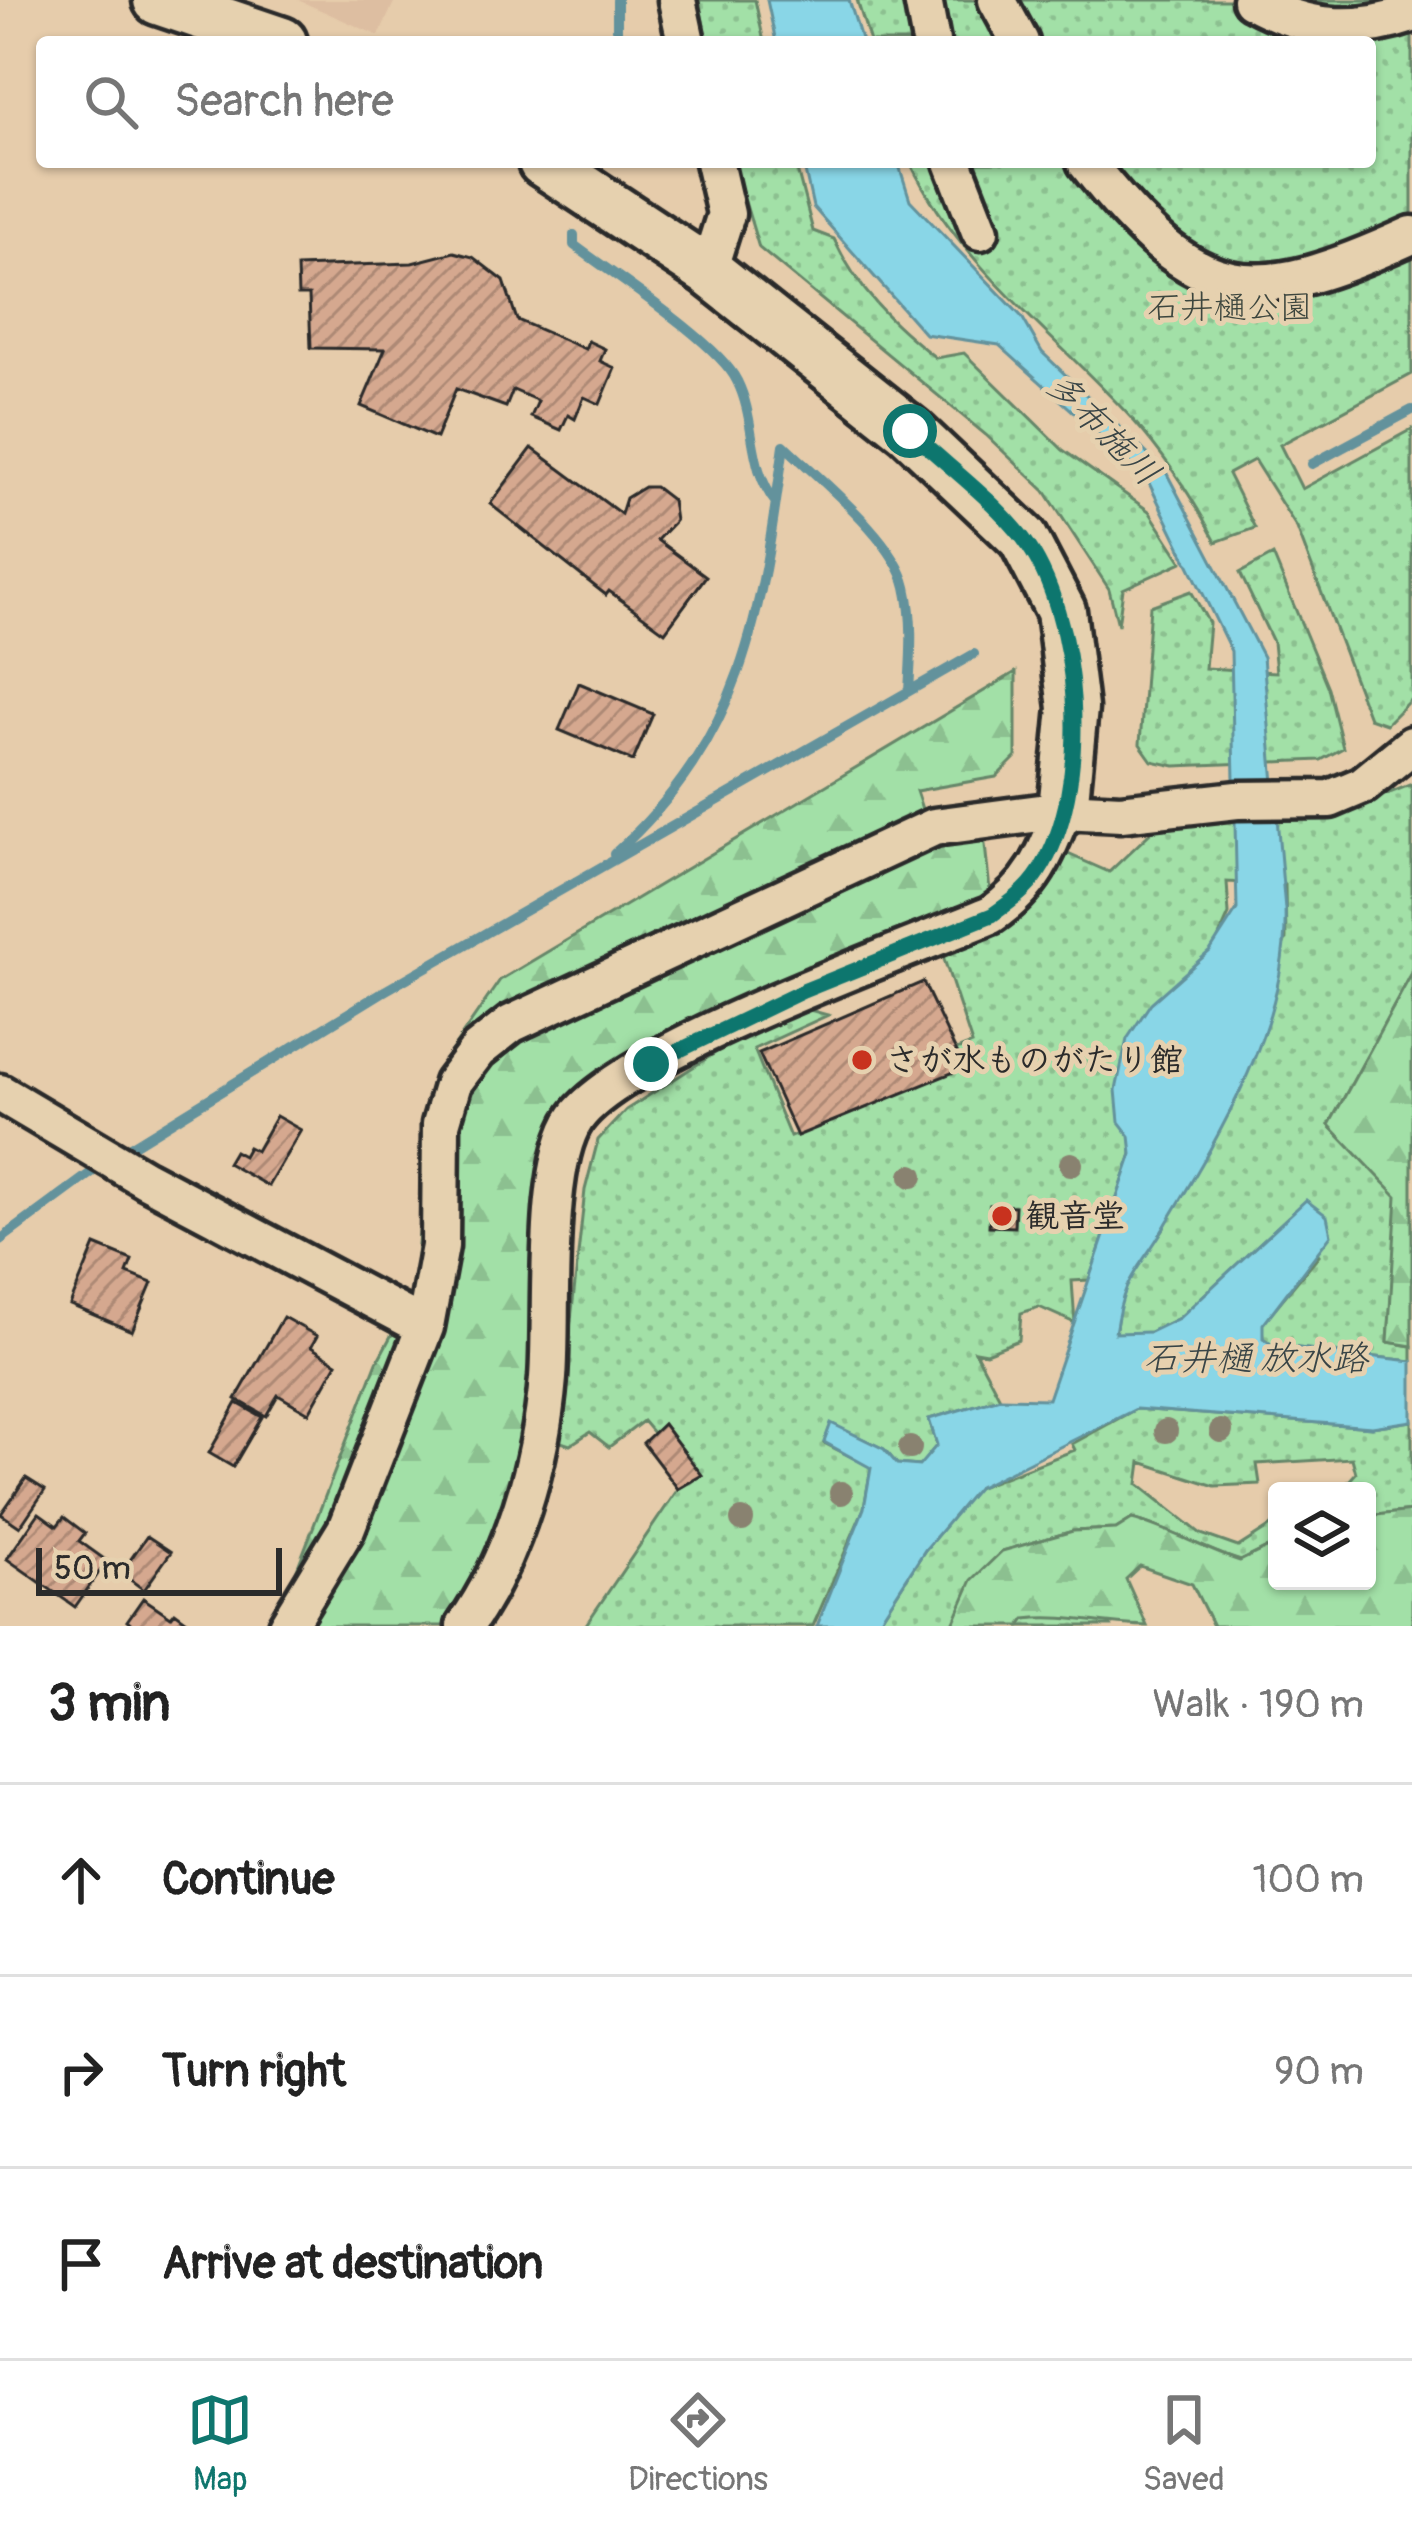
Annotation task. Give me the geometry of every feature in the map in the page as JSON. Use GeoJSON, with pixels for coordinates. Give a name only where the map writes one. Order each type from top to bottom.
{"type":"FeatureCollection","features":[{"type":"Feature","properties":{"kind":"street"},"geometry":{"type":"LineString","coordinates":[[158,0],[264,36]]}},
{"type":"Feature","properties":{"kind":"street"},"geometry":{"type":"LineString","coordinates":[[677,0],[685,36]]}},
{"type":"Feature","properties":{"kind":"street"},"geometry":{"type":"LineString","coordinates":[[923,0],[931,36]]}},
{"type":"Feature","properties":{"kind":"street"},"geometry":{"type":"LineString","coordinates":[[1251,0],[1283,18],[1331,28],[1373,28],[1412,14]]}},
{"type":"Feature","properties":{"kind":"street"},"geometry":{"type":"LineString","coordinates":[[988,10],[1014,36]]}},
{"type":"Feature","properties":{"kind":"street"},"geometry":{"type":"LineString","coordinates":[[465,1626],[510,1540],[536,1460],[548,1381],[557,1177],[577,1117],[608,1088],[651,1064],[803,991],[992,915],[1018,896],[1040,870],[1063,810],[1073,708],[1061,611],[1023,538],[910,431],[708,272],[552,168]]}},
{"type":"Feature","properties":{"kind":"street"},"geometry":{"type":"LineString","coordinates":[[708,272],[726,214],[715,168]]}},
{"type":"Feature","properties":{"kind":"street"},"geometry":{"type":"LineString","coordinates":[[955,168],[980,231]]}},
{"type":"Feature","properties":{"kind":"street"},"geometry":{"type":"LineString","coordinates":[[1092,168],[1165,248],[1224,282],[1285,285],[1332,271],[1412,236]]}},
{"type":"Feature","properties":{"kind":"street"},"geometry":{"type":"LineString","coordinates":[[286,1626],[346,1528],[425,1327],[440,1246],[441,1124],[453,1083],[478,1050],[511,1024],[934,827],[1063,810],[1121,813],[1237,800],[1330,799],[1364,784],[1412,745]]}},
{"type":"Feature","properties":{"kind":"street"},"geometry":{"type":"LineString","coordinates":[[0,1093],[145,1179],[425,1327]]}},
{"type":"Feature","properties":{"kind":"shaded area"},"geometry":{"type":"Polygon","coordinates":[[[298,0],[395,0],[379,36],[298,0]]]}},
{"type":"Feature","properties":{"kind":"green space"},"geometry":{"type":"Polygon","coordinates":[[[699,0],[755,0],[763,36],[706,36],[699,0]]]}},
{"type":"Feature","properties":{"kind":"green space","name":"石井樋公園"},"geometry":{"type":"Polygon","coordinates":[[[857,0],[1412,0],[1412,374],[1280,445],[1302,489],[1412,429],[1412,698],[1386,724],[1369,718],[1297,528],[1254,460],[1228,474],[1255,528],[1216,542],[1145,434],[982,267],[955,235],[913,168],[1376,168],[1376,36],[868,36],[857,0]]]}},
{"type":"Feature","properties":{"kind":"green space"},"geometry":{"type":"Polygon","coordinates":[[[735,168],[797,168],[813,231],[834,239],[865,290],[890,318],[936,358],[964,353],[1063,450],[1149,511],[1182,562],[1123,589],[1118,625],[1109,589],[1045,491],[986,435],[759,248],[735,168]]]}},
{"type":"Feature","properties":{"kind":"green space"},"geometry":{"type":"Polygon","coordinates":[[[1273,555],[1328,688],[1343,748],[1321,760],[1175,766],[1152,761],[1140,744],[1150,606],[1191,591],[1209,623],[1205,668],[1276,672],[1273,642],[1240,573],[1273,555]]]}},
{"type":"Feature","properties":{"kind":"green space"},"geometry":{"type":"Polygon","coordinates":[[[1016,672],[1016,757],[996,777],[916,791],[933,842],[984,836],[991,899],[697,1016],[593,1074],[565,1100],[550,1129],[534,1197],[532,1378],[523,1440],[493,1540],[448,1626],[269,1626],[280,1613],[377,1362],[414,1293],[429,1111],[438,1070],[500,980],[1016,672]]]}},
{"type":"Feature","properties":{"kind":"green space"},"geometry":{"type":"Polygon","coordinates":[[[1412,784],[1412,973],[1329,1125],[1398,1196],[1388,1342],[1412,1346],[1412,1361],[1272,1345],[1263,1338],[1262,1324],[1319,1255],[1288,1217],[1179,1318],[1150,1332],[1115,1334],[1122,1288],[1164,1228],[1286,939],[1285,885],[1227,882],[1229,914],[1131,1136],[1132,1154],[1089,1280],[1072,1281],[1075,1323],[1039,1307],[1021,1313],[1019,1340],[986,1353],[975,1351],[1000,1398],[929,1419],[937,1445],[920,1466],[897,1464],[884,1449],[831,1424],[824,1443],[871,1467],[864,1508],[813,1626],[585,1626],[678,1489],[701,1475],[663,1424],[654,1434],[643,1421],[609,1447],[590,1432],[570,1445],[558,1441],[585,1190],[598,1140],[626,1110],[726,1046],[806,1009],[828,1015],[754,1049],[790,1137],[963,1068],[956,1050],[972,1044],[942,953],[1014,914],[1068,854],[1109,872],[1162,822],[1357,806],[1412,784]]]}},
{"type":"Feature","properties":{"kind":"green space"},"geometry":{"type":"Polygon","coordinates":[[[1412,973],[1412,1346],[1388,1342],[1397,1196],[1329,1125],[1412,973]]]}},
{"type":"Feature","properties":{"kind":"green space"},"geometry":{"type":"Polygon","coordinates":[[[1136,1409],[1372,1427],[1412,1421],[1412,1511],[1376,1515],[1376,1482],[1348,1482],[1356,1473],[1352,1458],[1257,1464],[1260,1484],[1215,1486],[1141,1462],[1138,1484],[1201,1534],[1238,1547],[1268,1528],[1268,1548],[1241,1561],[1132,1519],[1116,1529],[1073,1531],[1002,1551],[952,1626],[876,1626],[925,1550],[976,1488],[1075,1450],[1072,1444],[1136,1409]]]}},
{"type":"Feature","properties":{"kind":"green space"},"geometry":{"type":"Polygon","coordinates":[[[1412,1511],[1412,1626],[1213,1626],[1192,1584],[1140,1566],[1126,1579],[1147,1626],[1041,1618],[1025,1619],[1020,1626],[952,1626],[972,1580],[1002,1551],[1073,1531],[1116,1529],[1132,1519],[1240,1561],[1268,1547],[1268,1590],[1376,1590],[1376,1515],[1412,1511]]]}},
{"type":"Feature","properties":{"kind":"green space"},"geometry":{"type":"Polygon","coordinates":[[[1055,1615],[1111,1626],[1020,1626],[1025,1619],[1055,1615]]]}},
{"type":"Feature","properties":{"kind":"water"},"geometry":{"type":"Polygon","coordinates":[[[767,0],[849,0],[860,36],[775,36],[767,0]]]}},
{"type":"Feature","properties":{"kind":"water"},"geometry":{"type":"Polygon","coordinates":[[[804,168],[900,168],[910,200],[1022,317],[1042,352],[1166,472],[1263,657],[1285,909],[1276,993],[1248,1075],[1208,1153],[1127,1286],[1115,1333],[1150,1332],[1179,1318],[1306,1200],[1327,1216],[1331,1235],[1263,1324],[1263,1338],[1272,1345],[1412,1361],[1412,1421],[1372,1427],[1136,1409],[977,1488],[925,1550],[876,1626],[817,1626],[864,1508],[871,1468],[824,1442],[831,1423],[884,1449],[897,1464],[919,1466],[937,1445],[929,1419],[1000,1398],[1048,1399],[1132,1154],[1130,1136],[1119,1122],[1116,1090],[1127,1039],[1151,1003],[1210,951],[1237,909],[1231,651],[1146,477],[999,345],[925,334],[813,207],[804,168]]]}},
{"type":"Feature","properties":{"kind":"building"},"geometry":{"type":"Polygon","coordinates":[[[454,252],[473,257],[504,281],[517,320],[585,349],[588,341],[605,349],[600,361],[615,368],[600,404],[584,397],[575,419],[568,415],[561,430],[531,417],[538,401],[513,390],[506,407],[456,389],[436,438],[361,406],[385,349],[311,348],[309,295],[298,295],[297,267],[412,263],[454,252]]]}},
{"type":"Feature","properties":{"kind":"building"},"geometry":{"type":"Polygon","coordinates":[[[532,448],[621,514],[626,498],[644,487],[655,487],[672,500],[675,521],[657,540],[706,576],[665,632],[609,591],[606,595],[490,504],[532,448]]]}},
{"type":"Feature","properties":{"kind":"building"},"geometry":{"type":"Polygon","coordinates":[[[579,683],[653,714],[633,761],[559,730],[579,683]]]}},
{"type":"Feature","properties":{"kind":"building","name":"さが水ものがたり館"},"geometry":{"type":"Polygon","coordinates":[[[923,982],[964,1068],[797,1136],[759,1053],[923,982]]]}},
{"type":"Feature","properties":{"kind":"building"},"geometry":{"type":"Polygon","coordinates":[[[276,1116],[301,1130],[268,1186],[227,1163],[234,1151],[243,1156],[248,1147],[256,1151],[276,1116]]]}},
{"type":"Feature","properties":{"kind":"building","name":"観音堂"},"geometry":{"type":"Polygon","coordinates":[[[990,1205],[1015,1206],[1014,1227],[989,1226],[990,1205]]]}},
{"type":"Feature","properties":{"kind":"building"},"geometry":{"type":"Polygon","coordinates":[[[95,1245],[132,1260],[127,1273],[152,1283],[132,1331],[70,1305],[95,1245]]]}},
{"type":"Feature","properties":{"kind":"building"},"geometry":{"type":"Polygon","coordinates":[[[283,1317],[317,1336],[311,1347],[337,1363],[309,1413],[278,1395],[266,1416],[236,1399],[283,1317]]]}},
{"type":"Feature","properties":{"kind":"building"},"geometry":{"type":"Polygon","coordinates":[[[237,1403],[262,1417],[233,1467],[209,1453],[237,1403]]]}},
{"type":"Feature","properties":{"kind":"building"},"geometry":{"type":"Polygon","coordinates":[[[663,1424],[702,1475],[678,1489],[643,1443],[663,1424]]]}},
{"type":"Feature","properties":{"kind":"building"},"geometry":{"type":"Polygon","coordinates":[[[26,1478],[45,1490],[20,1527],[1,1514],[26,1478]]]}},
{"type":"Feature","properties":{"kind":"building"},"geometry":{"type":"Polygon","coordinates":[[[39,1513],[57,1526],[64,1517],[85,1533],[79,1541],[107,1561],[75,1607],[7,1559],[39,1513]]]}},
{"type":"Feature","properties":{"kind":"building"},"geometry":{"type":"Polygon","coordinates":[[[147,1536],[171,1552],[144,1590],[121,1573],[147,1536]]]}},
{"type":"Feature","properties":{"kind":"building"},"geometry":{"type":"Polygon","coordinates":[[[143,1598],[194,1626],[133,1626],[127,1621],[143,1598]]]}},
{"type":"Feature","properties":{"kind":"waterway"},"geometry":{"type":"LineString","coordinates":[[617,0],[617,36]]}},
{"type":"Feature","properties":{"kind":"waterway"},"geometry":{"type":"LineString","coordinates":[[574,235],[574,245],[687,328],[726,365],[743,396],[760,474],[776,503]]}},
{"type":"Feature","properties":{"kind":"waterway"},"geometry":{"type":"LineString","coordinates":[[1312,464],[1412,410]]}},
{"type":"Feature","properties":{"kind":"waterway"},"geometry":{"type":"LineString","coordinates":[[784,445],[872,530],[899,569],[910,613],[909,691]]}},
{"type":"Feature","properties":{"kind":"waterway"},"geometry":{"type":"LineString","coordinates":[[614,854],[658,809],[693,763],[740,668],[766,563],[784,445]]}},
{"type":"Feature","properties":{"kind":"waterway"},"geometry":{"type":"LineString","coordinates":[[119,1154],[381,993],[974,654]]}},
{"type":"Feature","properties":{"kind":"waterway"},"geometry":{"type":"LineString","coordinates":[[0,1240],[103,1164]]}},
{"type":"Feature","properties":{"kind":"place","name":"さが水ものがたり館"},"geometry":{"type":"Point","coordinates":[862,1060]}},
{"type":"Feature","properties":{"kind":"place","name":"観音堂"},"geometry":{"type":"Point","coordinates":[1002,1216]}},
{"type":"Feature","properties":{"kind":"route"},"geometry":{"type":"LineString","coordinates":[[651,1064],[803,991],[992,915],[1018,896],[1040,870],[1063,810],[1072,764],[1073,708],[1061,611],[1023,538],[910,431]]}},
{"type":"Feature","properties":{"kind":"water label","name":"多布施川"},"geometry":{"type":"Point","coordinates":[1103,429]}},
{"type":"Feature","properties":{"kind":"water label","name":"石井樋 放水路"},"geometry":{"type":"Point","coordinates":[1256,1358]}}]}
